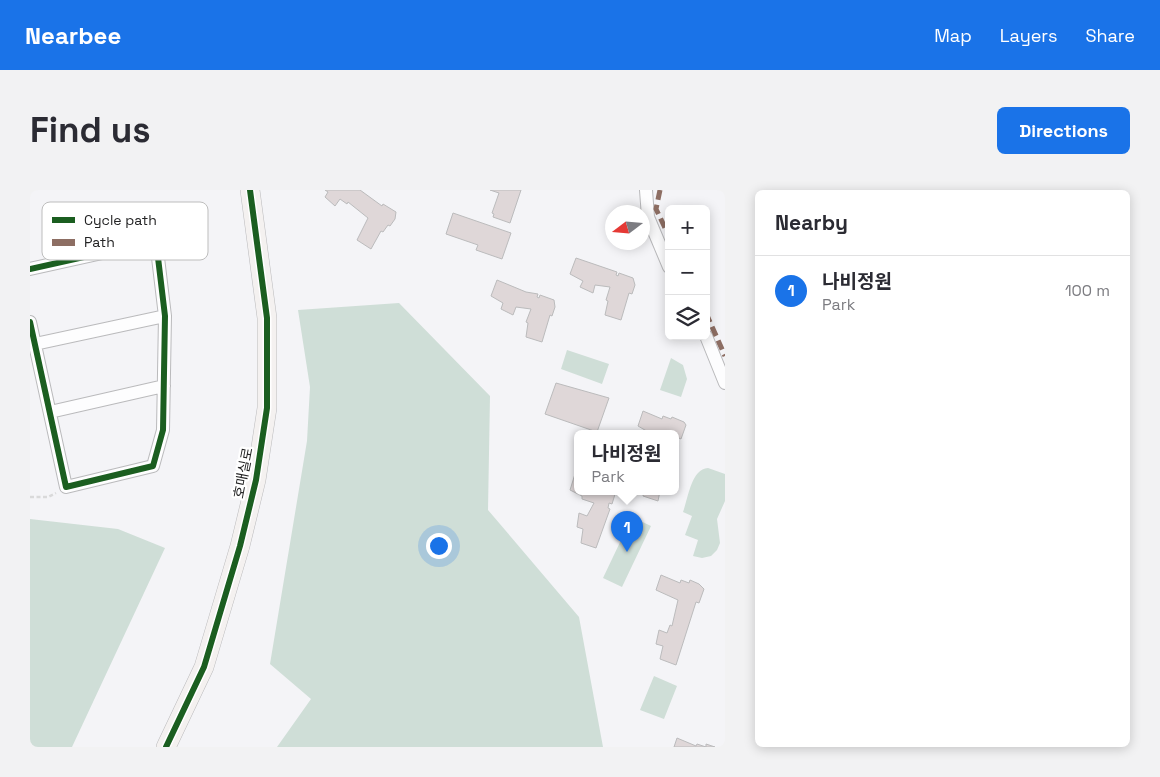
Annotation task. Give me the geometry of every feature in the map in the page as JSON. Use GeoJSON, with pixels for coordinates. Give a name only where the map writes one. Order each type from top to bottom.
{"type":"FeatureCollection","features":[{"type":"Feature","properties":{"kind":"street","name":"호매실로"},"geometry":{"type":"LineString","coordinates":[[166,747],[204,668],[210,649],[240,546],[256,480],[267,408],[267,318],[250,190]]}},
{"type":"Feature","properties":{"kind":"street"},"geometry":{"type":"LineString","coordinates":[[646,190],[648,217],[665,257]]}},
{"type":"Feature","properties":{"kind":"street"},"geometry":{"type":"LineString","coordinates":[[30,269],[70,260]]}},
{"type":"Feature","properties":{"kind":"street"},"geometry":{"type":"LineString","coordinates":[[30,322],[66,488],[152,466],[163,430],[165,316],[158,260]]}},
{"type":"Feature","properties":{"kind":"street"},"geometry":{"type":"LineString","coordinates":[[35,344],[165,316]]}},
{"type":"Feature","properties":{"kind":"street"},"geometry":{"type":"LineString","coordinates":[[708,340],[725,383]]}},
{"type":"Feature","properties":{"kind":"street"},"geometry":{"type":"LineString","coordinates":[[50,412],[164,386]]}},
{"type":"Feature","properties":{"kind":"path"},"geometry":{"type":"LineString","coordinates":[[30,497],[48,497],[66,488]]}},
{"type":"Feature","properties":{"kind":"shaded area"},"geometry":{"type":"Polygon","coordinates":[[[399,303],[490,396],[488,510],[579,617],[603,747],[277,747],[311,699],[270,664],[307,441],[310,387],[298,310],[399,303]]]}},
{"type":"Feature","properties":{"kind":"shaded area"},"geometry":{"type":"Polygon","coordinates":[[[567,350],[609,364],[602,384],[561,369],[567,350]]]}},
{"type":"Feature","properties":{"kind":"shaded area"},"geometry":{"type":"Polygon","coordinates":[[[671,358],[683,365],[687,379],[681,397],[660,390],[671,358]]]}},
{"type":"Feature","properties":{"kind":"shaded area"},"geometry":{"type":"Polygon","coordinates":[[[708,468],[725,474],[725,501],[717,519],[720,543],[717,550],[711,556],[702,558],[693,556],[698,540],[685,535],[692,516],[683,512],[694,479],[698,473],[708,468]]]}},
{"type":"Feature","properties":{"kind":"shaded area"},"geometry":{"type":"Polygon","coordinates":[[[632,517],[651,526],[622,587],[603,578],[632,517]]]}},
{"type":"Feature","properties":{"kind":"shaded area"},"geometry":{"type":"Polygon","coordinates":[[[30,519],[118,529],[165,548],[72,747],[30,747],[30,519]]]}},
{"type":"Feature","properties":{"kind":"shaded area"},"geometry":{"type":"Polygon","coordinates":[[[654,676],[677,686],[664,719],[640,710],[654,676]]]}},
{"type":"Feature","properties":{"kind":"building"},"geometry":{"type":"Polygon","coordinates":[[[325,190],[360,190],[382,206],[383,204],[396,212],[395,219],[383,232],[381,231],[371,249],[357,240],[368,218],[348,202],[347,204],[340,199],[335,206],[325,197],[328,192],[325,190]]]}},
{"type":"Feature","properties":{"kind":"building"},"geometry":{"type":"Polygon","coordinates":[[[490,190],[521,190],[510,223],[493,217],[494,214],[492,213],[499,193],[490,190]]]}},
{"type":"Feature","properties":{"kind":"building"},"geometry":{"type":"Polygon","coordinates":[[[453,213],[511,233],[502,259],[476,250],[478,245],[446,234],[453,213]]]}},
{"type":"Feature","properties":{"kind":"building"},"geometry":{"type":"Polygon","coordinates":[[[576,258],[617,272],[616,275],[618,276],[619,273],[633,278],[635,285],[632,294],[629,293],[621,320],[605,315],[608,301],[606,300],[610,287],[595,285],[593,293],[580,287],[583,281],[570,274],[576,258]]]}},
{"type":"Feature","properties":{"kind":"building"},"geometry":{"type":"Polygon","coordinates":[[[497,280],[526,292],[538,294],[537,297],[539,298],[540,295],[554,300],[555,307],[552,316],[550,315],[542,342],[526,337],[528,323],[526,322],[531,309],[516,307],[513,315],[501,309],[503,303],[491,296],[497,280]]]}},
{"type":"Feature","properties":{"kind":"building"},"geometry":{"type":"Polygon","coordinates":[[[556,383],[609,398],[598,430],[591,430],[545,414],[556,383]]]}},
{"type":"Feature","properties":{"kind":"building"},"geometry":{"type":"Polygon","coordinates":[[[643,411],[662,419],[663,416],[671,419],[672,417],[684,422],[686,425],[681,439],[679,438],[679,430],[645,430],[638,426],[643,411]]]}},
{"type":"Feature","properties":{"kind":"building"},"geometry":{"type":"Polygon","coordinates":[[[574,477],[574,492],[570,490],[574,477]]]}},
{"type":"Feature","properties":{"kind":"building"},"geometry":{"type":"Polygon","coordinates":[[[580,495],[615,495],[612,504],[609,503],[608,508],[610,509],[596,548],[581,543],[583,529],[577,527],[579,513],[587,516],[594,503],[582,499],[580,495]]]}},
{"type":"Feature","properties":{"kind":"building"},"geometry":{"type":"Polygon","coordinates":[[[643,495],[659,495],[658,501],[643,495]]]}},
{"type":"Feature","properties":{"kind":"building"},"geometry":{"type":"Polygon","coordinates":[[[661,575],[680,583],[681,580],[689,583],[690,580],[699,584],[704,589],[699,603],[696,602],[676,665],[660,659],[663,646],[656,644],[659,630],[667,633],[670,625],[672,626],[678,600],[656,590],[661,575]]]}},
{"type":"Feature","properties":{"kind":"building"},"geometry":{"type":"Polygon","coordinates":[[[677,738],[696,746],[697,744],[706,747],[674,747],[677,738]]]}},
{"type":"Feature","properties":{"kind":"marked path"},"geometry":{"type":"LineString","coordinates":[[660,190],[656,209],[665,228]]}},
{"type":"Feature","properties":{"kind":"marked path"},"geometry":{"type":"LineString","coordinates":[[710,322],[725,356]]}},
{"type":"Feature","properties":{"kind":"cycle path"},"geometry":{"type":"LineString","coordinates":[[166,747],[204,667],[240,546],[256,480],[267,408],[267,318],[250,190]]}},
{"type":"Feature","properties":{"kind":"cycle path"},"geometry":{"type":"LineString","coordinates":[[30,269],[70,260]]}},
{"type":"Feature","properties":{"kind":"cycle path"},"geometry":{"type":"LineString","coordinates":[[30,322],[66,487],[153,466],[163,430],[165,316],[158,260]]}},
{"type":"Feature","properties":{"kind":"place","name":"나비정원"},"geometry":{"type":"Point","coordinates":[627,552]}}]}
